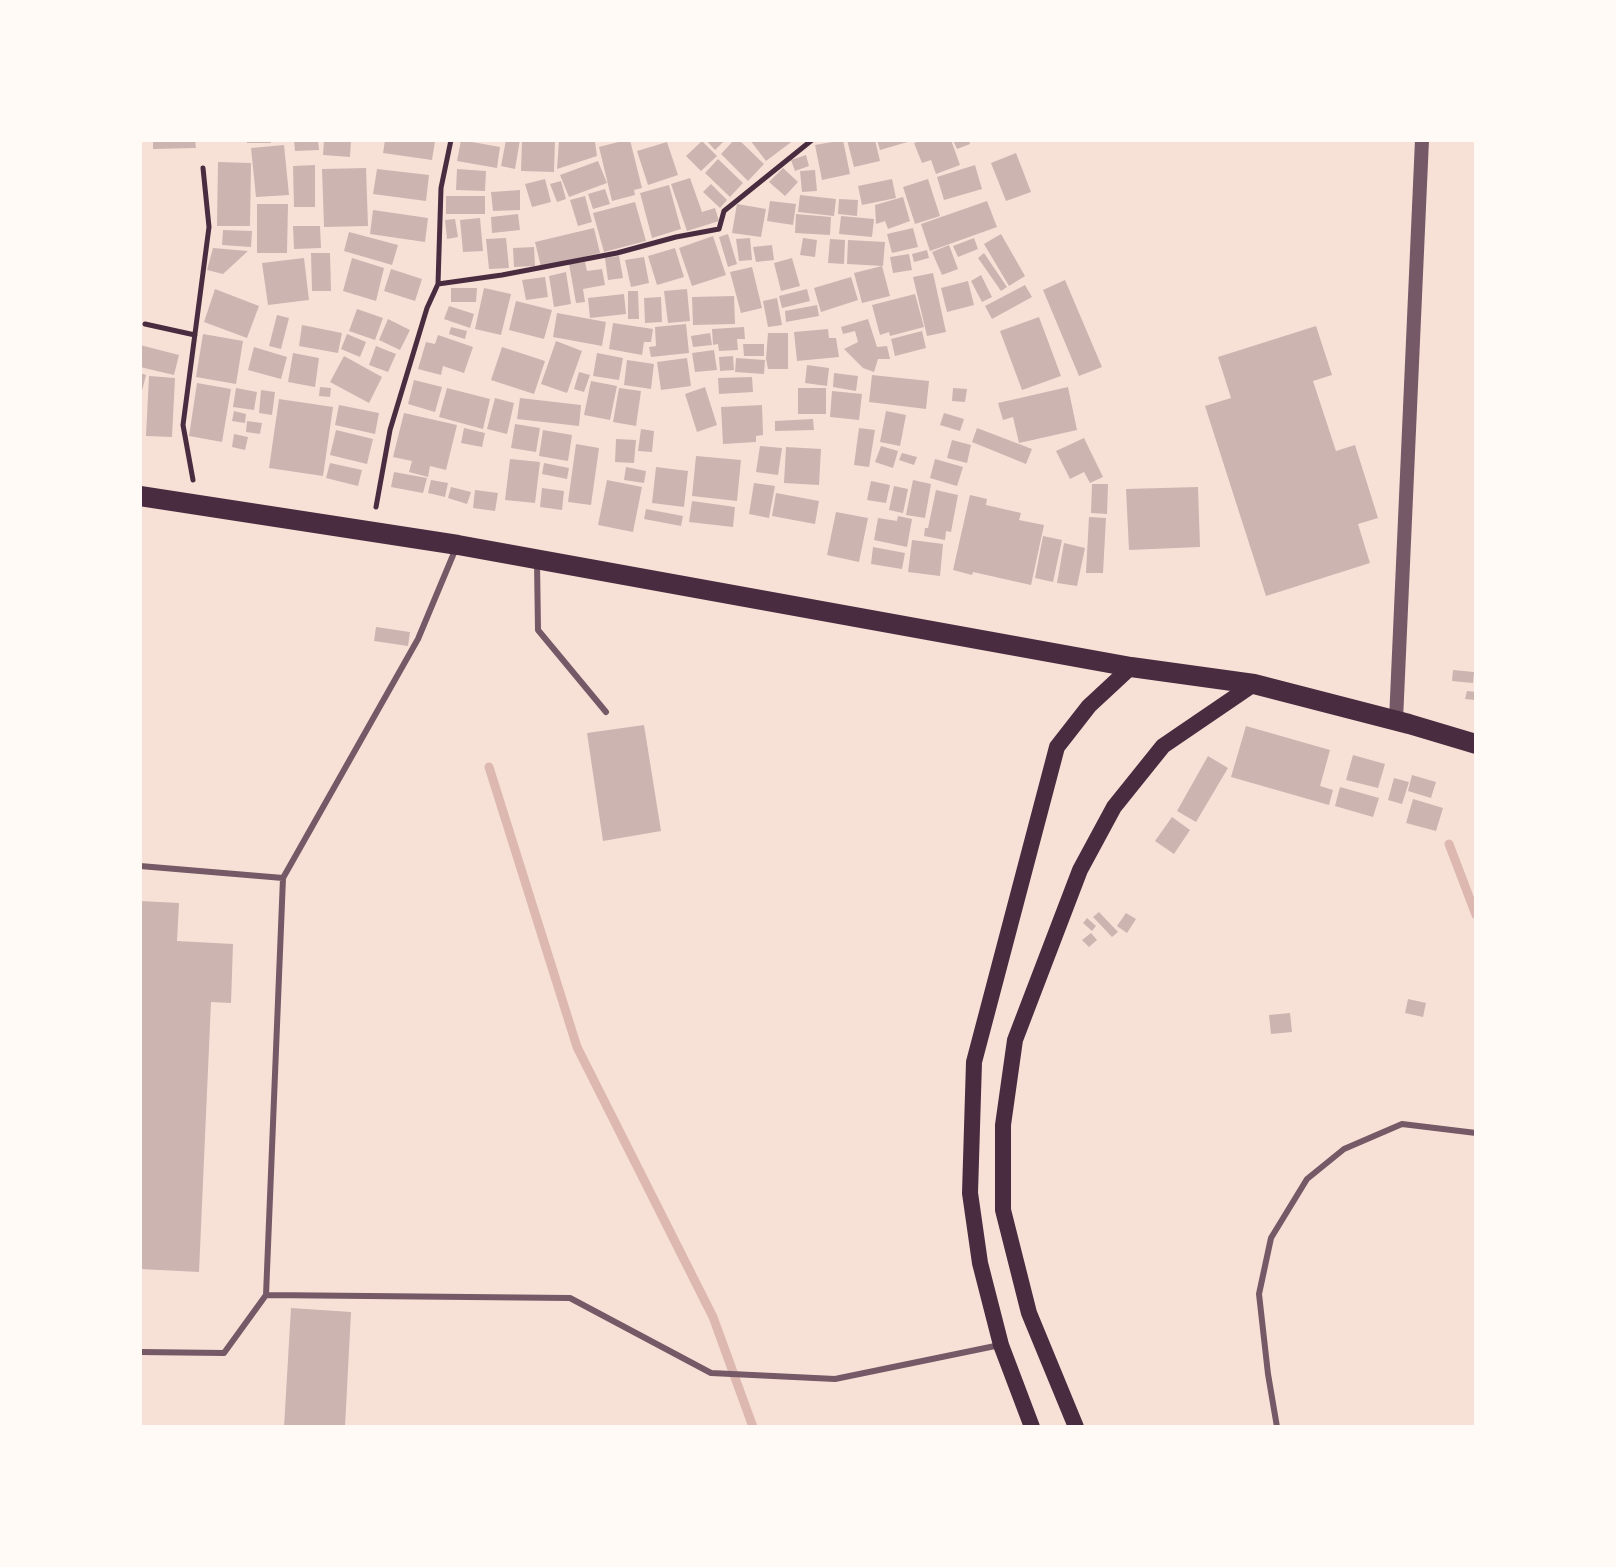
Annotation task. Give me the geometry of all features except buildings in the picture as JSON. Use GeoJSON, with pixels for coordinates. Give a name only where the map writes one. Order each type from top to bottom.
{"type":"FeatureCollection","features":[{"type":"Feature","properties":{"kind":"main road"},"geometry":{"type":"LineString","coordinates":[[140,496],[458,545],[1131,667],[1254,684],[1476,744]]}},
{"type":"Feature","properties":{"kind":"main road"},"geometry":{"type":"LineString","coordinates":[[1032,1427],[1001,1345],[980,1263],[970,1193],[974,1062],[1057,747],[1089,706],[1131,667]]}},
{"type":"Feature","properties":{"kind":"main road"},"geometry":{"type":"LineString","coordinates":[[1076,1427],[1029,1313],[1003,1210],[1003,1125],[1015,1040],[1080,870],[1114,807],[1163,746],[1254,684]]}},
{"type":"Feature","properties":{"kind":"street"},"geometry":{"type":"LineString","coordinates":[[1403,722],[1422,140]]}},
{"type":"Feature","properties":{"kind":"lane"},"geometry":{"type":"LineString","coordinates":[[140,1352],[224,1353],[266,1295],[283,878],[418,639],[458,545]]}},
{"type":"Feature","properties":{"kind":"lane"},"geometry":{"type":"LineString","coordinates":[[537,559],[538,630],[606,712]]}},
{"type":"Feature","properties":{"kind":"lane"},"geometry":{"type":"LineString","coordinates":[[140,866],[283,878]]}},
{"type":"Feature","properties":{"kind":"lane"},"geometry":{"type":"LineString","coordinates":[[1277,1427],[1259,1294],[1271,1238],[1307,1179],[1344,1149],[1402,1124],[1476,1133]]}},
{"type":"Feature","properties":{"kind":"lane"},"geometry":{"type":"LineString","coordinates":[[266,1295],[570,1298],[711,1373],[835,1379],[1001,1345]]}},
{"type":"Feature","properties":{"kind":"path"},"geometry":{"type":"LineString","coordinates":[[372,531],[390,430],[427,308],[438,284],[441,188],[451,140]]}},
{"type":"Feature","properties":{"kind":"path"},"geometry":{"type":"LineString","coordinates":[[438,284],[617,253],[719,229],[724,211],[812,140]]}},
{"type":"Feature","properties":{"kind":"path"},"geometry":{"type":"LineString","coordinates":[[197,504],[183,425],[209,227],[203,168]]}},
{"type":"Feature","properties":{"kind":"path"},"geometry":{"type":"LineString","coordinates":[[145,324],[195,335]]}},
{"type":"Feature","properties":{"kind":"waterway"},"geometry":{"type":"LineString","coordinates":[[489,767],[577,1047],[713,1317],[753,1427]]}},
{"type":"Feature","properties":{"kind":"waterway"},"geometry":{"type":"LineString","coordinates":[[1449,844],[1476,915]]}}]}
